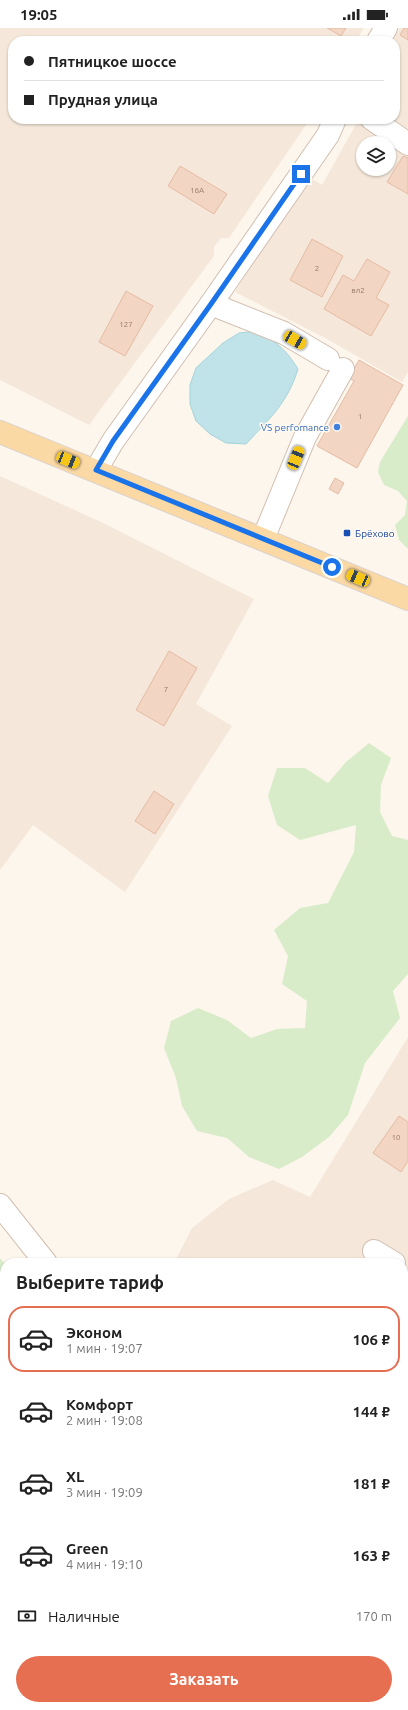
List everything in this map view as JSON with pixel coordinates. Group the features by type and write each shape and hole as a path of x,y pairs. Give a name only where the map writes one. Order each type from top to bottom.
{"main road":[{"path":"0,432 408,599"}],"street":[{"path":"96,470 113,441 211,304 328,134 333,124"},
{"path":"379,124 408,144"},
{"path":"211,304 284,333 336,364 304,437 263,539"},
{"path":"0,1205 42,1258"},
{"path":"374,1251 386,1258"}],"shaded area":[{"path":"0,28 364,28 359,36 8,36 8,124 307,124 229,238 221,238 214,247 214,256 89,425 0,380"},
{"path":"400,28 408,28 408,372 402,382 325,338 235,292 309,177 322,185 356,124 400,124 400,36 394,36"},
{"path":"0,476 101,522 254,599 196,704 232,726 125,892 33,825 0,870"},
{"path":"408,1037 408,1258 177,1258 192,1228 229,1199 273,1180 310,1197"}],"green space":[{"path":"408,416 408,549 399,540 395,525 405,515 407,501 398,491 384,485 378,472 380,462"},
{"path":"369,743 391,758 381,785 380,812 392,836 408,840 408,974 393,991 400,1018 365,1063 348,1115 329,1137 302,1157 279,1169 249,1157 227,1138 197,1131 182,1106 176,1078 164,1048 171,1021 198,1008 227,1020 251,1038 277,1029 305,1028 307,1001 282,984 288,956 274,930 300,908 328,903 354,852 356,825 300,840 277,825 268,796 277,768 305,768 328,783 346,762"}],"water":[{"path":"258,331 281,347 298,369 289,392 277,410 246,444 226,443 210,434 196,421 190,404 190,385 196,368 223,343 239,333"}],"building":[{"path":"327,28 346,28 341,36"},
{"path":"404,28 408,28 408,40 400,35"},
{"path":"403,156 408,158 408,194 387,182 391,176 396,176 396,167"},
{"path":"180,166 227,194 214,214 168,186"},
{"path":"312,239 343,256 322,297 290,280"},
{"path":"367,259 390,272 376,298 389,305 371,336 324,309 343,275 354,281"},
{"path":"126,291 153,306 125,356 99,342"},
{"path":"359,360 403,385 357,468 317,446 354,381 349,378"},
{"path":"335,478 344,483 338,494 329,489"},
{"path":"169,651 197,668 164,726 136,710"},
{"path":"154,791 174,804 155,834 135,821"},
{"path":"399,1116 408,1122 408,1161 401,1172 373,1153"}],"place":[{"name":"VS perfomance","path":"337,427"},
{"name":"Брёхово","path":"347,533"}],"route":[{"path":"301,174 211,304 113,441 96,470 332,567"}]}
